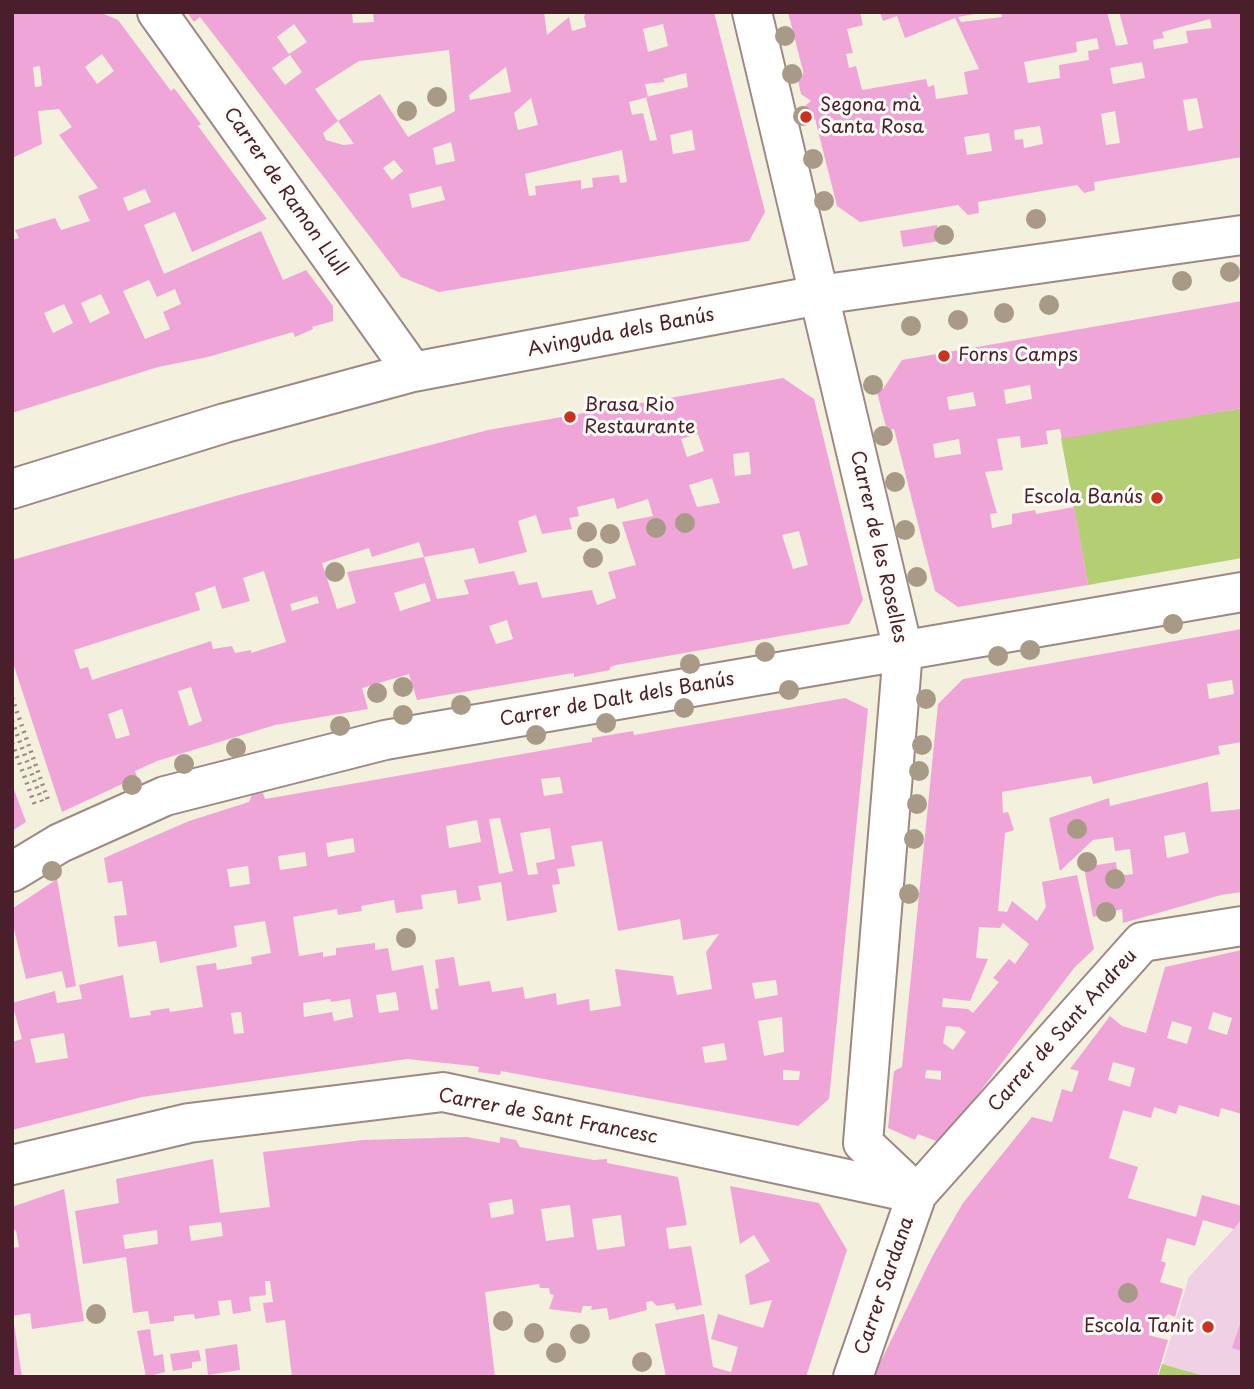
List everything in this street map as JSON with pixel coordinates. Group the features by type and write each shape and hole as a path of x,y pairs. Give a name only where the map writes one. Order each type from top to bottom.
{"street":[{"name":"Carrer de Ramon Llull","path":"157,12 413,372"},
{"name":"Carrer de les Roselles","path":"752,12 903,650 863,1143 917,1195"},
{"name":"Avinguda dels Banús","path":"12,489 225,423 413,372 819,295 1242,234"},
{"name":"Carrer de Dalt dels Banús","path":"12,872 60,843 164,796 385,740 1242,592"},
{"name":"Carrer de Sant Andreu","path":"917,1195 1142,942 1242,926"},
{"name":"Carrer de Sant Francesc","path":"12,1165 189,1123 443,1092 917,1195"},
{"name":"Carrer Sardana","path":"853,1377 917,1195"}],"path":[{"path":"12,698 50,805 37,810 12,743"},
{"path":"12,721 44,808"}],"shaded area":[{"name":"Escola Tanit","path":"1242,1220 1242,1377 1159,1377 1189,1277"}],"green space":[{"path":"1242,408 1242,558 1088,585 1061,438"},
{"path":"1162,1364 1207,1377 1158,1377"}],"building":[{"path":"12,12 99,12 118,20 171,91 174,88 201,124 198,126 267,219 192,252 175,212 144,225 164,274 261,231 283,280 306,270 333,306 333,321 312,327 313,329 295,337 293,332 208,357 158,367 12,413 12,240 19,238 15,230 55,218 61,230 90,221 78,196 98,188 59,135 72,127 59,109 38,111 42,144 12,158","holes":["102,54 114,71 97,84 85,67","40,66 42,86 35,87 33,67","145,189 151,202 128,211 123,198","149,280 157,297 175,289 181,304 163,312 170,329 145,339 123,291","101,294 110,313 90,323 81,303","64,304 73,323 53,333 44,313"]},
{"path":"187,12 352,12 353,23 374,22 373,12 544,12 547,35 569,17 572,31 586,27 584,16 587,12 714,12 765,212 749,241 439,292 401,277 200,17 194,22","holes":["294,24 307,42 289,54 277,37","663,24 668,46 648,52 643,29","449,50 455,111 408,137 380,94 338,121 315,89 359,61","290,55 302,72 285,85 272,68","506,67 511,92 470,100 469,95","686,73 688,87 648,97 645,84 665,82 663,79","646,97 657,140 650,141 643,113 632,115 629,102","531,98 538,125 518,130 514,113","338,121 354,144 343,145 326,140 323,133","692,130 695,150 673,154 670,135","451,142 455,161 436,165 433,148","622,150 627,182 620,183 619,175 592,178 593,187 581,189 581,180 535,186 536,195 529,196 525,174","394,160 403,171 392,180 383,168","441,186 445,200 412,208 409,194"]},
{"path":"788,12 860,12 863,25 847,29 853,53 846,54 849,68 856,66 862,90 926,79 928,87 934,85 936,99 968,94 964,72 979,69 955,18 905,38 897,16 883,21 880,12 984,12 958,17 961,22 1002,17 1001,12 1107,12 1116,46 1128,44 1119,12 1242,12 1242,157 1094,182 1095,190 1084,193 1077,185 978,202 979,213 968,215 958,205 860,222 837,206 815,119 807,120 805,106 811,101 801,94 797,76 803,74","holes":["1210,19 1212,28 1186,31 1188,43 1154,49 1153,40 1164,38 1162,32","1097,38 1099,49 1088,51 1089,60 1059,65 1060,78 1028,83 1024,62 1077,52 1076,42","1142,62 1145,78 1113,84 1110,68","1197,98 1203,128 1188,131 1183,100","1115,111 1120,143 1106,145 1101,114","1040,126 1043,144 1024,148 1023,139 1015,140 1014,130","989,133 992,151 967,155 964,137"]},
{"path":"937,225 940,241 903,247 900,231"},
{"path":"1242,301 1242,408 1062,439 1060,429 1046,431 1048,444 1021,448 1020,436 997,439 1003,470 985,472 997,513 990,514 992,528 1012,524 1012,514 1035,510 1036,514 1074,507 1088,585 958,607 935,591 894,429 887,431 876,388 878,385 883,389 902,360","holes":["1030,385 1032,399 1006,404 1004,390","973,392 976,406 949,410 947,397","959,439 961,454 935,458 933,444"]},
{"path":"783,378 814,399 863,600 849,624 616,665 610,667 610,670 574,677 574,673 417,700 409,674 362,688 368,709 275,725 157,761 135,771 137,777 62,812 12,660 12,560 239,495 488,430","holes":["698,434 704,451 687,457 681,439","749,452 751,474 735,476 733,454","712,478 720,503 697,507 689,485","614,498 617,509 648,499 653,516 622,522 636,565 608,572 616,598 597,605 592,590 542,598 537,582 519,585 514,571 464,580 469,594 437,599 424,557 474,548 479,564 527,552 518,521 536,515 542,534 572,529 569,518 579,516 577,507","799,531 808,565 793,569 782,535","419,542 424,557 347,572 356,603 337,609 322,563 369,548 372,557","264,571 286,642 251,653 251,650 235,653 232,646 213,649 211,641 92,680 88,667 80,669 74,650 200,610 195,593 215,586 222,609 250,601 243,578","425,583 431,601 400,611 394,593","317,596 319,603 292,611 290,604","507,620 513,639 496,644 489,626","191,687 202,721 189,726 178,691","122,709 130,735 116,739 108,714"]},
{"path":"1242,629 1242,742 1218,746 1220,754 1093,784 1091,776 1002,792 1003,813 1008,812 1014,830 1005,833 998,911 1007,912 1012,901 1037,921 1046,907 1042,882 1077,875 1094,949 1074,968 941,1143 918,1134 915,1140 888,1128 894,1071 902,1067 938,704 963,679","holes":["1232,680 1234,694 1209,699 1207,684","1003,923 1029,944 1015,964 1009,959 993,978 999,982 973,1013 968,1009 942,1007 943,998 970,1001 988,959 976,958 979,927 1000,928","946,1026 959,1027 966,1032 953,1050 943,1043","926,1070 941,1071 941,1080 925,1078"]},
{"path":"845,698 868,709 829,1099 798,1126 501,1071 500,1075 478,1072 479,1067 407,1059 142,1097 12,1130 12,1042 22,1039 12,1003 55,991 57,1003 82,999 79,985 123,975 130,1018 151,1015 150,1011 169,1008 170,1012 203,1007 196,966 216,963 217,970 252,964 251,957 271,953 265,921 234,926 237,947 160,963 156,941 118,947 114,916 127,915 122,881 108,883 104,858 189,821 249,802 252,795 263,793 265,799 592,742 592,738 633,731 634,735","holes":["560,777 563,793 544,796 541,779","500,818 513,871 499,874 489,819","477,820 481,842 449,848 446,826","550,828 555,859 536,863 538,874 528,875 520,833","353,838 355,852 328,857 326,843","602,841 618,931 680,919 683,940 719,934 706,952 712,989 677,995 673,976 615,969 621,1006 590,1011 589,999 557,1005 556,993 525,999 523,987 492,992 490,981 459,986 454,957 435,960 439,988 435,989 438,1009 431,1010 423,965 392,971 388,948 375,950 375,943 336,948 336,955 323,957 323,952 299,956 293,917 337,909 338,915 362,911 361,906 394,900 396,913 423,909 421,895 456,890 458,904 481,900 478,886 501,882 507,921 557,912 552,885 560,884 557,869 575,866 571,846","305,852 307,866 280,870 278,856","248,866 250,884 230,887 227,869","776,980 778,995 755,999 752,983","396,992 399,1010 379,1013 376,995","350,999 353,1017 334,1021 332,1012 304,1017 303,1003","241,1012 244,1033 234,1034 231,1013","782,1017 784,1052 764,1056 758,1021","64,1033 68,1058 36,1063 30,1039","724,1043 727,1060 705,1063 702,1047","783,1070 800,1071 799,1080 783,1080"]},
{"path":"1208,782 1211,812 1242,809 1242,892 1221,895 1123,923 1122,909 1093,917 1084,867 1116,862 1118,876 1133,874 1130,849 1115,851 1113,837 1093,840 1060,871 1049,818 1109,798 1110,806","holes":["1185,832 1189,853 1167,858 1164,836"]},
{"path":"12,784 26,822 12,831"},
{"path":"57,879 76,986 66,988 62,971 26,979 12,921 12,909"},
{"path":"1242,950 1242,1114 1221,1108 1219,1117 1179,1105 1176,1114 1154,1107 1151,1118 1123,1110 1109,1158 1138,1167 1128,1198 1196,1217 1202,1195 1242,1206 1242,1219 1234,1229 1203,1220 1195,1246 1167,1238 1161,1261 1166,1263 1160,1282 1183,1289 1175,1317 1168,1314 1148,1335 1168,1340 1157,1377 873,1377 933,1255 963,1203 1032,1117 1052,1122 1062,1089 1072,1092 1079,1071 1070,1069 1110,1016 1122,1026 1146,1033 1165,967","holes":["1213,1012 1232,1018 1227,1035 1208,1029","1172,1021 1192,1027 1187,1044 1167,1038","1113,1062 1135,1068 1130,1087 1108,1080"]},
{"path":"467,1137 500,1143 500,1137 516,1140 520,1147 594,1160 607,1159 607,1163 678,1177 687,1225 666,1228 669,1249 691,1246 702,1305 676,1310 674,1303 657,1306 652,1301 646,1302 647,1310 609,1320 607,1308 591,1310 592,1306 583,1306 581,1313 549,1309 554,1295 550,1294 549,1288 540,1288 539,1284 485,1292 495,1377 292,1377 285,1320 266,1323 263,1303 273,1302 270,1281 265,1281 266,1295 249,1297 251,1311 233,1314 231,1300 218,1301 220,1315 195,1319 194,1314 174,1316 174,1321 150,1324 148,1311 133,1313 126,1257 83,1264 75,1211 119,1203 116,1179 213,1159 220,1213 270,1207 263,1152 363,1140","holes":["512,1199 514,1214 491,1218 489,1203","570,1205 574,1237 546,1241 541,1209","621,1215 625,1246 597,1250 592,1219","221,1222 223,1236 191,1241 189,1226","157,1230 158,1244 125,1249 123,1235"]},
{"path":"730,1186 819,1203 847,1250 806,1377 666,1377 655,1324 704,1314 713,1367 731,1372 738,1347 711,1339 718,1314 763,1328 772,1300 750,1305 745,1275 770,1261 754,1235 740,1244"},
{"path":"64,1189 84,1321 32,1329 30,1313 12,1316 12,1248 19,1247 16,1230 12,1231 12,1207"},
{"path":"1242,1318 1242,1351 1232,1348"},
{"path":"14,1324 22,1377 12,1377"},
{"path":"150,1329 154,1356 163,1354 165,1372 146,1377 137,1331"},
{"path":"237,1344 240,1370 208,1375 205,1349"},
{"path":"199,1350 201,1361 192,1362 192,1368 173,1371 170,1354"}],"place":[{"name":"Segona mà Santa Rosa","path":"806,117"},
{"name":"Forns Camps","path":"944,356"},
{"name":"Brasa Rio Restaurante","path":"570,417"},
{"name":"Escola Banús","path":"1157,498"},
{"name":"Escola Tanit","path":"1208,1327"}]}
